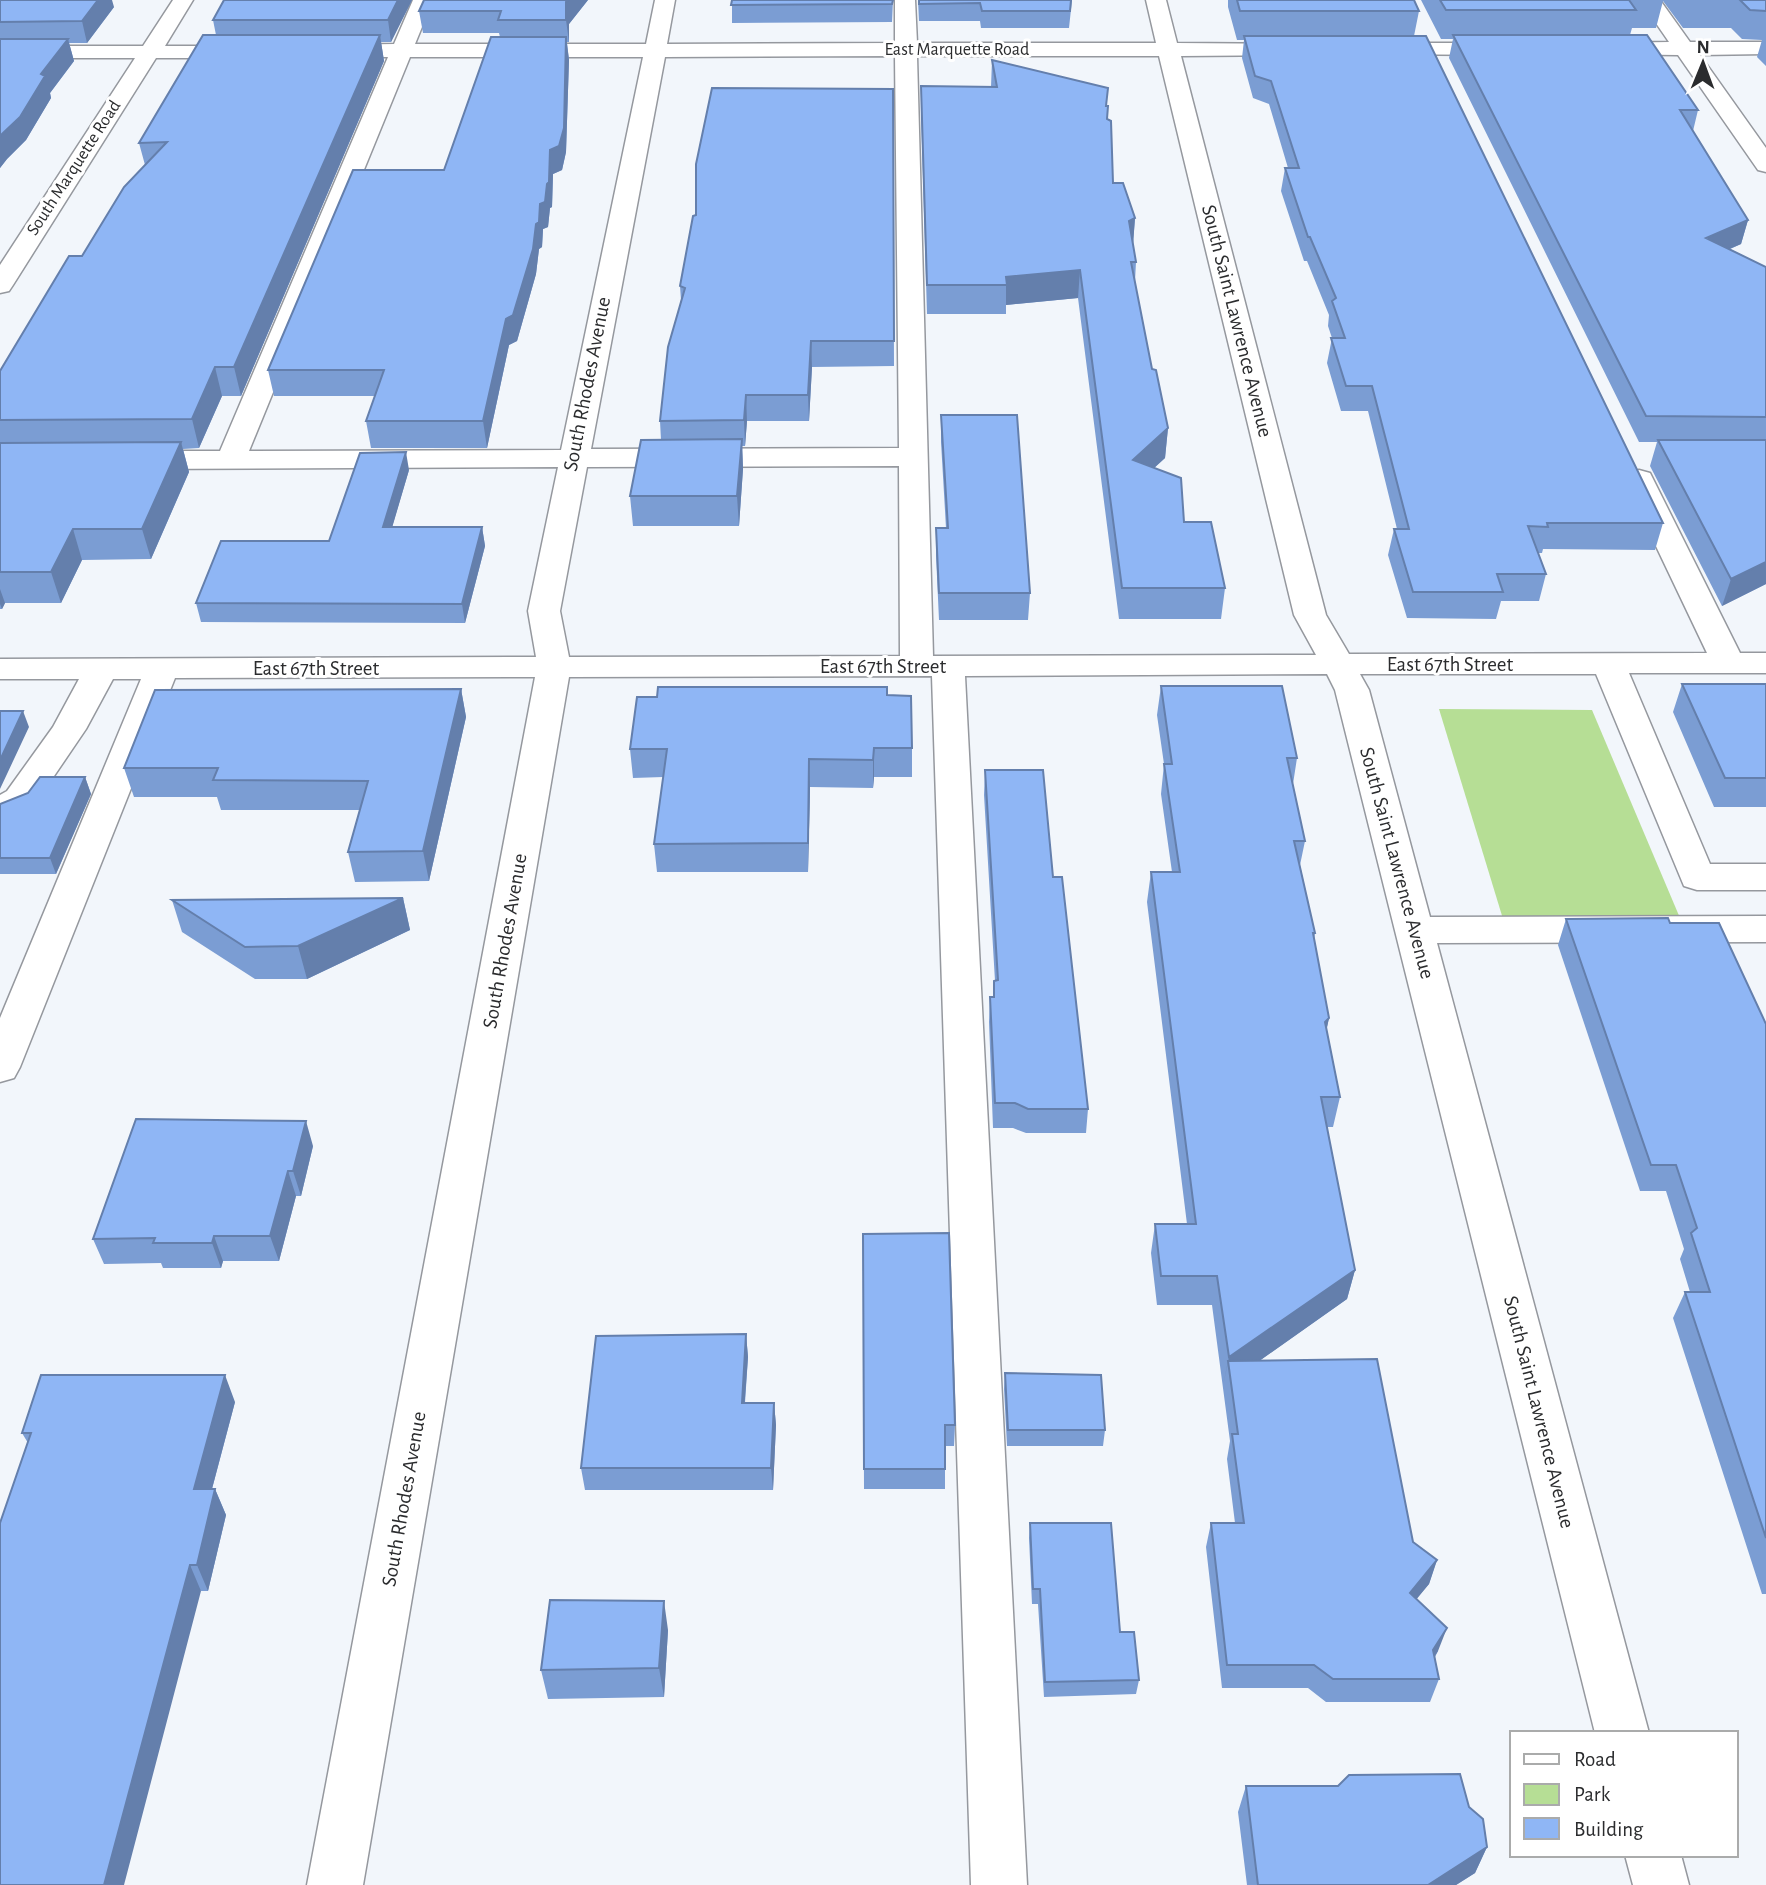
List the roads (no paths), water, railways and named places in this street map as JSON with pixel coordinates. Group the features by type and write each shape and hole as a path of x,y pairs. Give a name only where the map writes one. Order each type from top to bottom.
{"street":[{"name":"South Marquette Road","path":"0,285 183,0"},
{"path":"231,460 423,0"},
{"name":"South Rhodes Avenue","path":"335,1885 554,667 544,611 665,0"},
{"path":"905,0 913,457 932,666 999,1885"},
{"name":"South Saint Lawrence Avenue","path":"1156,0 1310,615 1352,690 1621,1731"},
{"path":"1650,0 1766,165"},
{"path":"1418,21 1446,80"},
{"path":"1589,49 1766,48"},
{"name":"East Marquette Road","path":"305,51 1322,49"},
{"path":"1363,49 1523,49"},
{"path":"0,52 263,52"},
{"path":"1655,454 1627,454 1728,663"},
{"path":"109,461 913,457"},
{"path":"1608,663 1697,877 1766,877"},
{"name":"East 67th Street","path":"0,669 1766,663"},
{"path":"0,1068 162,668"},
{"path":"0,810 20,799 69,729 101,669"},
{"path":"1414,930 1766,929"},
{"path":"1654,1857 1661,1885"}]}
